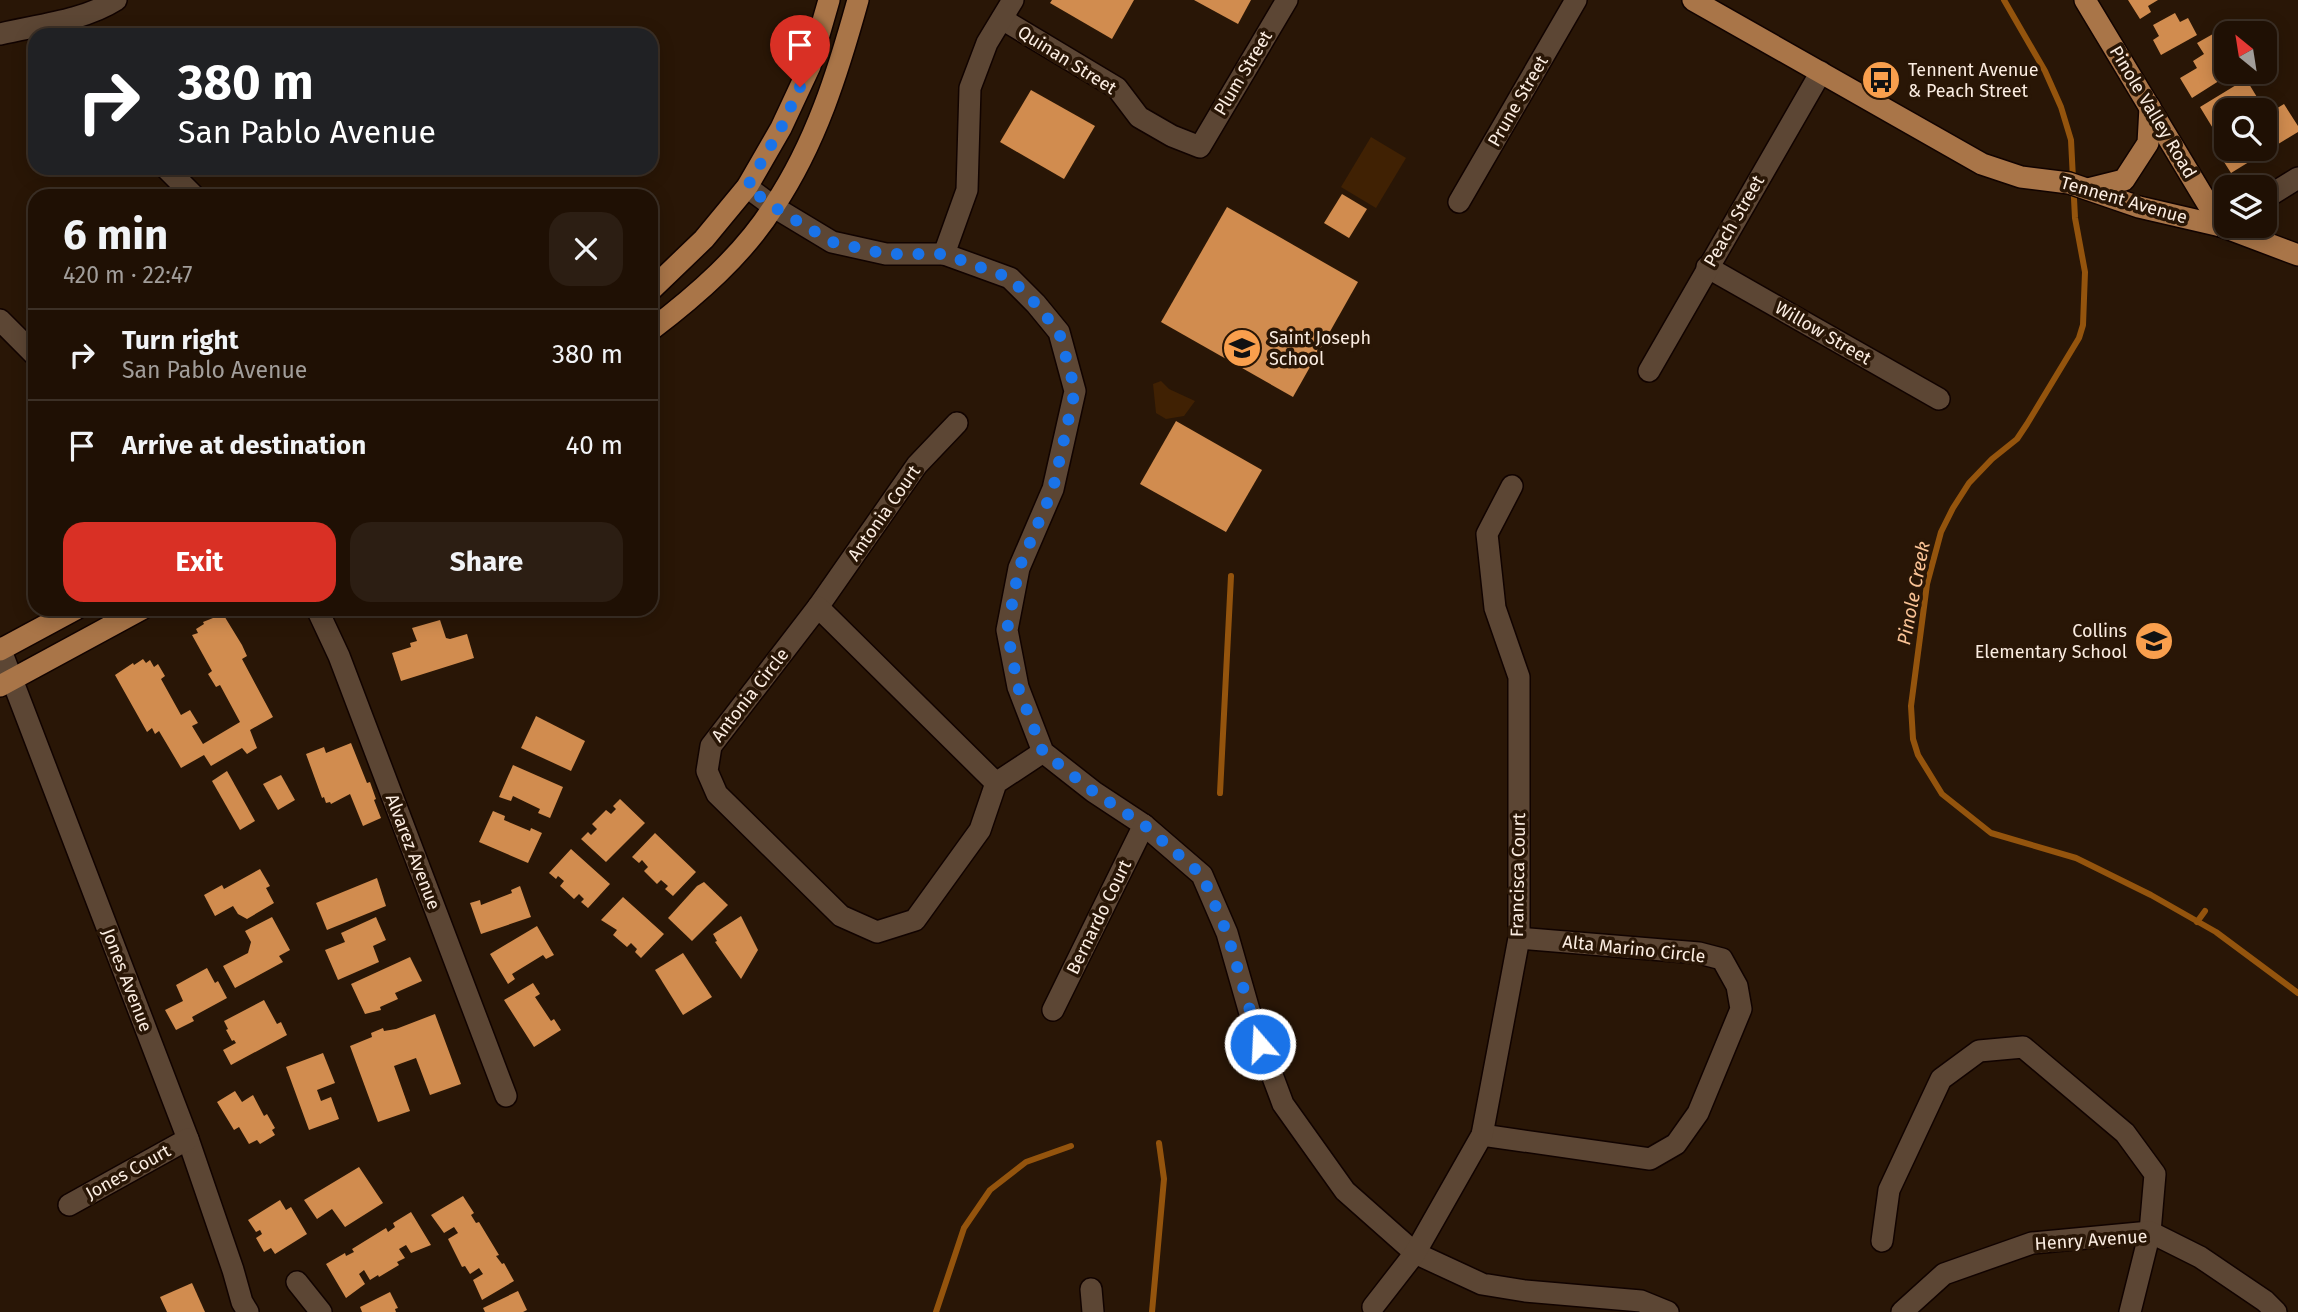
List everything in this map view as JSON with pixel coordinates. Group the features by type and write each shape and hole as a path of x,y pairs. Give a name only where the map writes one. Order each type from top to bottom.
{"main road":[{"path":"658,283 704,239 747,187 781,128 810,66 830,0"},
{"path":"658,324 728,264 774,207 809,144 837,75 858,0"},
{"name":"Tennent Avenue","path":"1693,0 1982,164 2021,177 2050,179 2088,189 2138,207 2214,223"},
{"name":"Pinole Valley Road","path":"2085,0 2214,210"},
{"path":"2088,189 2124,180 2148,143 2150,107"},
{"path":"2254,238 2298,256"},
{"path":"0,649 63,616"},
{"path":"6,683 129,616"}],"street":[{"path":"66,27 116,0"},
{"path":"944,254 967,190 970,88 987,43 1013,0"},
{"name":"Plum Street","path":"1199,147 1287,0"},
{"name":"Prune Street","path":"1459,202 1576,0"},
{"name":"Quinan Street","path":"1002,19 1117,88 1139,117 1172,136 1199,147"},
{"path":"0,34 28,31"},
{"name":"Peach Street","path":"1649,371 1821,72"},
{"path":"173,175 187,189"},
{"path":"2277,191 2298,178"},
{"path":"747,187 774,207 832,242 886,254 944,254 1010,278 1059,332 1075,390 1053,489 1019,568 1007,630 1018,687 1043,752 1094,792 1144,825 1202,875 1227,933 1253,1024 1283,1104 1345,1191 1415,1253 1482,1284 1525,1291 1642,1301 1668,1312"},
{"name":"Willow Street","path":"1707,267 1939,399"},
{"path":"0,320 28,348"},
{"name":"Antonia Court","path":"818,607 917,465 957,424"},
{"name":"Francisca Court","path":"1373,1307 1415,1253 1482,1135 1519,938 1519,677 1495,608 1487,534 1513,486"},
{"path":"818,607 996,783 1043,752"},
{"name":"Antonia Circle","path":"818,607 710,746 707,771 717,794 841,916 877,932 915,920 980,830 996,783"},
{"name":"Alvarez Avenue","path":"320,616 339,656 506,1096"},
{"name":"Jones Avenue","path":"0,649 6,683 188,1139 242,1302 248,1312"},
{"name":"Bernardo Court","path":"1053,1010 1144,825"},
{"name":"Alta Marino Circle","path":"1482,1135 1650,1159 1676,1144 1698,1113 1741,1009 1737,986 1722,959 1699,953 1519,938"},
{"path":"1882,1241 1889,1190 1941,1079 1979,1051 2023,1047 2125,1133 2155,1174 2150,1233 2130,1312"},
{"name":"Jones Court","path":"69,1205 188,1139"},
{"name":"Henry Avenue","path":"1902,1312 1944,1274 2032,1243 2150,1233 2200,1257 2265,1301 2276,1312"},
{"path":"296,1282 321,1312"},
{"path":"1091,1289 1093,1312"}],"shaded area":[{"path":"1371,137 1406,158 1376,208 1341,187"},
{"path":"1161,381 1169,389 1195,401 1184,416 1166,419 1156,413 1153,384"}],"building":[{"path":"1052,0 1134,0 1112,39 1050,3"},
{"path":"1194,0 1251,0 1238,24"},
{"path":"2128,0 2158,0 2148,6 2151,12 2140,19"},
{"path":"2175,13 2180,22 2188,18 2197,35 2161,55 2153,40 2159,36 2153,25"},
{"path":"2214,33 2214,84 2192,98 2180,78 2197,68 2193,61 2204,54 2197,43"},
{"path":"2238,84 2249,84 2258,98 2215,98"},
{"path":"1031,90 1095,126 1064,179 1000,142"},
{"path":"2214,98 2214,130 2200,107"},
{"path":"2284,104 2298,126 2298,132 2277,145 2277,108"},
{"path":"2223,161 2251,161 2231,173"},
{"path":"1342,194 1367,209 1349,238 1324,223"},
{"path":"1227,207 1358,282 1293,397 1161,322"},
{"path":"1176,421 1262,470 1226,532 1140,484"},
{"path":"224,616 242,645 247,656 242,659 273,717 250,730 257,748 247,754 242,748 211,766 204,755 181,768 159,731 155,734 152,728 147,732 115,675 143,659 146,663 150,660 154,667 158,664 165,676 161,679 181,715 190,710 198,723 192,726 203,744 240,722 220,685 216,687 208,674 212,671 192,635 198,633 196,629 204,624 203,622"},
{"path":"440,620 446,638 467,634 474,658 401,681 392,653 411,647 410,643 417,641 412,628"},
{"path":"536,716 585,741 571,771 521,748"},
{"path":"351,743 367,783 370,782 381,818 363,826 350,794 331,804 322,798 306,754 324,747 326,753"},
{"path":"513,765 563,787 550,818 538,813 540,809 513,796 511,801 499,797"},
{"path":"227,771 255,821 240,830 212,781"},
{"path":"281,775 295,800 278,810 263,784"},
{"path":"620,799 645,823 606,862 581,839 588,832 591,835 597,829 592,824 606,810 611,814 616,809 613,806"},
{"path":"493,811 505,816 504,820 542,833 528,863 479,842"},
{"path":"655,833 696,872 673,896 665,889 668,886 661,880 657,884 644,871 648,867 642,860 639,863 632,857"},
{"path":"571,849 610,884 588,908 581,902 584,899 579,894 574,899 560,886 564,881 549,873"},
{"path":"260,869 270,886 266,888 274,903 247,919 238,914 233,906 215,916 204,895 222,885 224,889"},
{"path":"377,878 386,906 327,930 316,903"},
{"path":"704,882 728,905 692,941 668,918 697,886"},
{"path":"520,886 531,917 481,934 470,903 480,900 481,905 512,893 511,890"},
{"path":"623,897 664,934 641,958 631,943 627,947 613,935 617,930 601,920"},
{"path":"741,916 758,950 741,979 715,942 717,941 713,934"},
{"path":"272,917 290,950 279,956 283,962 235,988 223,966 248,953 251,942 245,931"},
{"path":"376,917 386,940 373,946 379,962 338,980 325,950 345,942 341,933"},
{"path":"537,926 554,955 546,959 543,955 512,974 515,979 508,984 490,954"},
{"path":"683,953 712,997 683,1015 655,970"},
{"path":"410,957 422,981 395,993 398,999 380,1007 381,1010 365,1014 351,984"},
{"path":"207,968 227,998 192,1017 194,1021 176,1030 165,1010 183,1001 176,985"},
{"path":"533,983 540,994 535,997 551,1021 554,1019 561,1030 534,1047 504,1000"},
{"path":"264,1000 277,1024 281,1022 287,1035 231,1065 223,1050 236,1043 226,1030 228,1029 224,1021"},
{"path":"435,1014 461,1084 430,1095 416,1058 394,1066 410,1111 378,1122 350,1046 372,1037 371,1033 383,1028 384,1031 396,1029"},
{"path":"323,1053 335,1083 317,1090 321,1101 331,1097 339,1119 309,1130 286,1067"},
{"path":"235,1091 242,1102 253,1095 264,1116 267,1114 275,1128 272,1130 275,1135 260,1144 257,1140 249,1144 239,1127 234,1130 217,1102"},
{"path":"359,1167 383,1203 345,1227 332,1209 317,1219 304,1200"},
{"path":"463,1196 474,1213 471,1215 476,1223 479,1222 499,1255 496,1256 504,1263 514,1281 482,1300 473,1280 483,1274 479,1268 470,1274 465,1266 462,1267 448,1239 458,1233 454,1227 444,1233 431,1215"},
{"path":"280,1200 286,1210 291,1207 307,1234 275,1254 271,1248 264,1252 256,1238 262,1234 260,1230 256,1232 248,1220"},
{"path":"411,1212 431,1245 411,1253 406,1245 399,1249 405,1258 397,1262 399,1265 379,1277 378,1275 370,1280 364,1270 359,1274 365,1284 346,1298 326,1264 345,1253 346,1256 354,1252 352,1249 386,1228 388,1232 395,1227 393,1223"},
{"path":"192,1283 205,1312 167,1312 160,1297"},
{"path":"518,1291 527,1310 485,1312 483,1308"},
{"path":"390,1292 398,1308 395,1309 396,1312 362,1312 360,1307"}],"waterway":[{"name":"Pinole Creek","path":"2004,0 2045,71 2061,107 2071,140 2075,218 2085,272 2083,325 2079,338 2017,439 1992,459 1969,483 1941,532 1927,584 1911,706 1913,739 1918,755 1942,794 1991,833 2076,858 2151,895 2216,932 2298,993"},
{"path":"1220,793 1231,576"},
{"path":"2197,922 2205,911"},
{"path":"1152,1312 1164,1179 1159,1143"},
{"path":"936,1312 964,1228 990,1190 1026,1162 1071,1146"}],"place":[{"name":"Tennent Avenue & Peach Street","path":"1881,80"},
{"name":"Saint Joseph School","path":"1242,348"},
{"name":"Collins Elementary School","path":"2154,641"}],"route":[{"path":"800,87 781,128 747,187 774,207 832,242 886,254 944,254 1010,278 1059,332 1075,390 1053,489 1019,568 1007,630 1018,687 1043,752 1094,792 1144,825 1202,875 1227,933 1260,1044"}]}
